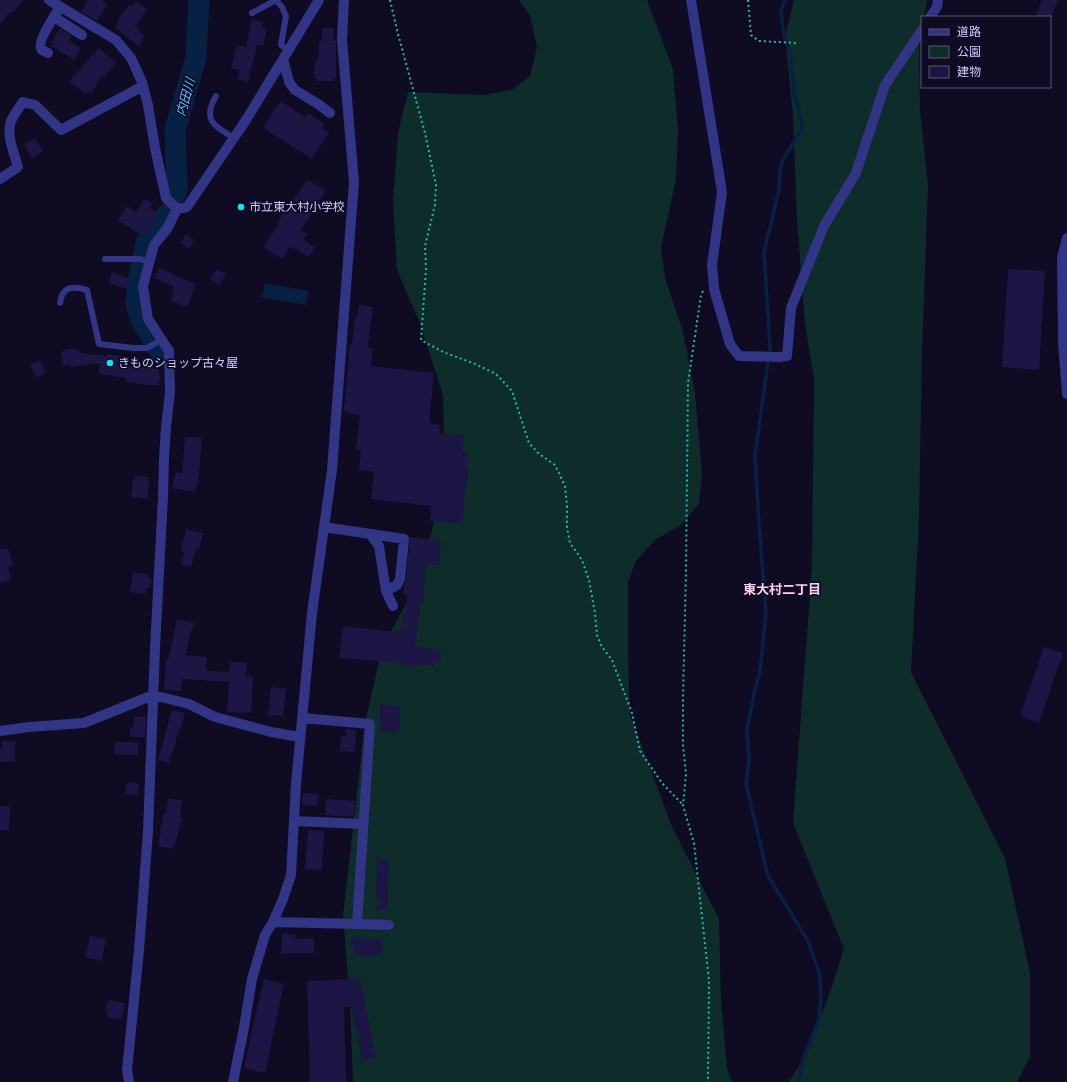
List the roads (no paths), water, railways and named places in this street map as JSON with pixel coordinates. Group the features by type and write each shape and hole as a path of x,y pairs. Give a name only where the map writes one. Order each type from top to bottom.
{"street":[{"path":"49,0 116,40 130,58 143,86 148,105 155,148 166,198 177,210"},
{"path":"129,1082 127,1070 139,950 148,832 164,451 170,392 169,351 148,319 144,286 145,260 168,227 177,210 188,207 234,138 319,0"},
{"path":"233,1082 252,979 265,935 284,899 291,875 296,784 312,613 332,470 354,182 342,39 344,0"},
{"path":"691,0 722,192 712,265 714,289 730,344 740,356 787,356 791,308 824,226 856,173 885,85 921,31"},
{"path":"931,16 937,7 938,0"},
{"path":"48,53 40,47 41,42 60,7"},
{"path":"54,17 82,35"},
{"path":"283,59 289,82 294,90 330,112"},
{"path":"0,179 18,167 10,142 10,131 11,121 23,102 36,105 61,130 143,86"},
{"path":"1067,238 1062,258 1063,342 1067,394"},
{"path":"324,527 404,539 400,580 397,585 386,591"},
{"path":"370,534 379,546 386,591 393,606"},
{"path":"0,732 29,727 84,723 153,695 189,704 215,717 271,732 300,737"},
{"path":"302,718 370,724 357,924"},
{"path":"294,821 363,824"},
{"path":"273,922 389,925"}],"lane":[{"path":"252,13 276,0 282,7 286,16 281,45 288,50"},
{"path":"216,96 211,106 209,115 219,129 234,138"},
{"path":"105,259 145,260"},
{"path":"60,303 61,296 70,288 78,287 87,290 98,344 147,348 161,340"}],"water":[{"path":"265,283 309,291 306,305 262,297"}],"waterway":[{"name":"内田川","path":"176,193 175,130 196,57 199,0"},
{"path":"785,0 781,10 783,31 791,59 794,91 803,127 783,160 780,169 779,190 764,252 770,348 755,455 766,613 760,671 747,730 749,760 746,784 768,876 808,941 820,975 821,999 819,1019 804,1057 798,1082"},
{"name":"内田川","path":"161,353 141,320 136,304 138,281 146,243 162,228 167,214"}],"place":[{"name":"市立東大村小学校","path":"241,207"},
{"name":"きものショップ古々屋","path":"110,363"}],"district":[{"name":"東大村二丁目","path":"782,589"}]}
